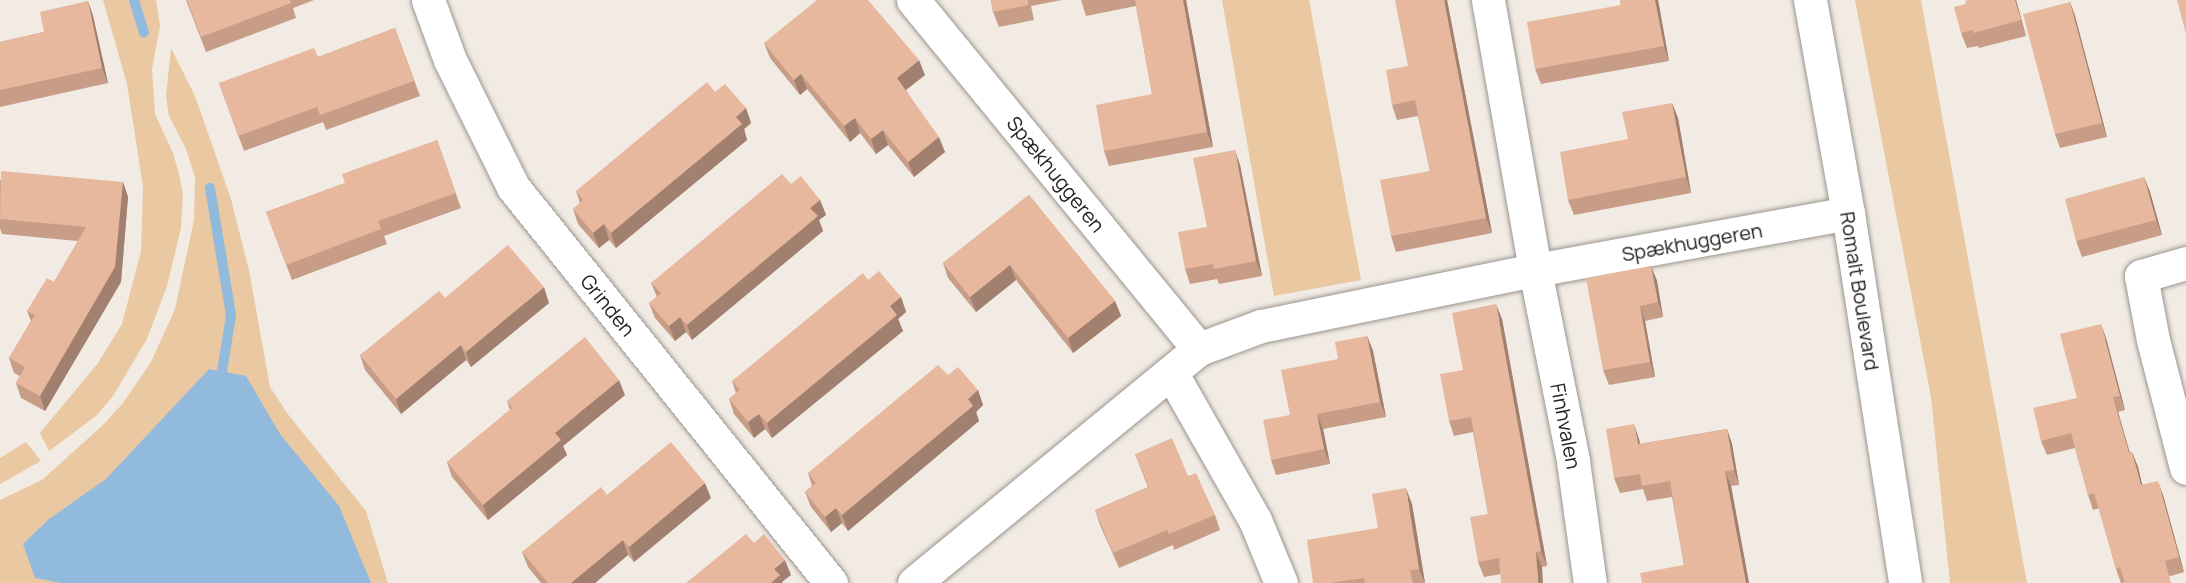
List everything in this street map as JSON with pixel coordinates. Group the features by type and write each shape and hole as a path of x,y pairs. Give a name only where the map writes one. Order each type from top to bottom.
{"street":[{"name":"Grinden","path":"428,0 450,60 513,187 831,583"},
{"name":"Spækhuggeren","path":"914,0 1199,349"},
{"path":"1488,0 1535,270"},
{"name":"Romalt Boulevard","path":"1810,0 1848,213 1905,583"},
{"name":"Spækhuggeren","path":"915,583 1172,374 1199,349 1261,326 1535,270 1848,213"},
{"path":"2186,263 2140,276 2153,340 2186,468"},
{"name":"Finhvalen","path":"1535,270 1573,461 1590,583"},
{"path":"1172,374 1255,520 1281,583"}],"shaded area":[{"path":"103,0 156,0 160,26 152,69 155,114 173,153 179,174 183,195 181,228 167,286 147,339 113,396 96,416 49,451 40,433 98,363 122,324 141,251 143,186 127,84"},
{"path":"1222,0 1309,0 1361,280 1274,296"},
{"path":"1855,0 1921,0 2027,583 1950,583 1931,397"},
{"path":"171,48 195,96 231,199 249,270 270,387 287,413 366,511 388,583 0,583 0,500 42,480 104,424 123,403 151,362 175,309 194,220 195,177 186,149 169,116 166,96"},
{"path":"26,442 41,461 0,484 0,458"}],"water":[{"path":"209,369 246,376 280,434 339,506 371,583 61,583 35,578 23,544 49,519 106,479"}],"building":[{"path":"187,0 290,0 291,3 201,37"},
{"path":"817,0 868,0 919,60 897,78 939,137 908,162 883,130 871,139 855,118 844,126 801,74 794,80 764,43"},
{"path":"991,0 1028,0 1028,5 993,12"},
{"path":"1135,0 1183,0 1207,132 1104,151 1096,105 1152,94"},
{"path":"1395,0 1444,0 1486,218 1391,236 1380,180 1430,171 1415,100 1392,105 1386,70 1408,66"},
{"path":"1620,0 1655,0 1664,46 1535,69 1527,22 1621,5"},
{"path":"2015,0 2021,20 1973,33 1973,30 1961,33 1954,7 1966,4 1965,1"},
{"path":"2177,0 2186,0 2186,34"},
{"path":"88,1 102,68 0,90 0,42 44,32 40,12"},
{"path":"2070,2 2102,123 2055,134 2023,14"},
{"path":"395,28 414,81 320,115 317,107 238,136 219,83 314,48 318,57"},
{"path":"707,82 715,92 725,84 746,108 736,117 742,124 611,233 604,224 593,233 573,209 583,200 576,191"},
{"path":"1672,103 1686,177 1568,200 1560,152 1628,139 1622,112"},
{"path":"437,140 456,193 378,221 381,229 286,265 266,212 345,183 342,174"},
{"path":"1235,150 1256,261 1214,269 1213,264 1185,269 1178,232 1207,227 1193,158"},
{"path":"1,171 123,182 115,267 40,396 16,383 25,367 9,358 35,315 27,311 47,278 54,282 86,227 0,219"},
{"path":"782,174 791,184 801,176 820,200 810,208 818,216 687,325 680,317 669,326 649,303 661,293 651,283"},
{"path":"2144,177 2156,220 2076,241 2065,199"},
{"path":"1029,195 1115,301 1068,338 1010,265 970,297 943,263"},
{"path":"508,245 544,287 466,352 461,345 396,399 360,355 439,291 445,298"},
{"path":"1651,266 1658,302 1640,306 1650,362 1603,370 1586,278"},
{"path":"879,271 901,297 890,306 897,315 767,423 759,414 748,422 729,399 740,390 732,381 863,273 868,280"},
{"path":"1496,304 1541,551 1536,552 1538,583 1501,583 1499,558 1478,562 1470,517 1488,514 1471,417 1449,421 1440,374 1463,370 1452,313"},
{"path":"2101,324 2120,396 2113,397 2129,453 2132,452 2141,485 2158,481 2179,557 2165,561 2171,583 2125,583 2120,567 2116,569 2094,493 2088,495 2071,433 2041,441 2033,408 2077,398 2060,334"},
{"path":"1367,336 1380,402 1317,414 1324,449 1271,460 1263,420 1290,415 1281,370 1338,359 1335,342"},
{"path":"585,337 619,380 555,433 561,440 483,505 447,462 512,408 507,401"},
{"path":"938,365 948,375 958,367 978,390 968,399 973,406 842,515 836,508 825,517 805,492 816,483 808,473"},
{"path":"1634,424 1638,444 1727,429 1734,470 1725,471 1746,583 1642,583 1640,573 1684,565 1670,481 1642,486 1640,474 1614,478 1606,429"},
{"path":"1172,438 1188,476 1196,473 1215,515 1169,534 1167,530 1113,553 1095,510 1149,487 1135,454"},
{"path":"671,442 705,483 629,547 623,540 571,583 548,583 522,552 601,487 607,495"},
{"path":"1406,488 1419,569 1410,570 1413,583 1365,583 1364,578 1313,583 1307,540 1378,528 1372,494"},
{"path":"746,534 754,543 764,534 785,560 774,569 780,575 771,583 686,583"}],"waterway":[{"path":"134,0 144,33"},
{"path":"210,188 231,315 222,372"}]}
